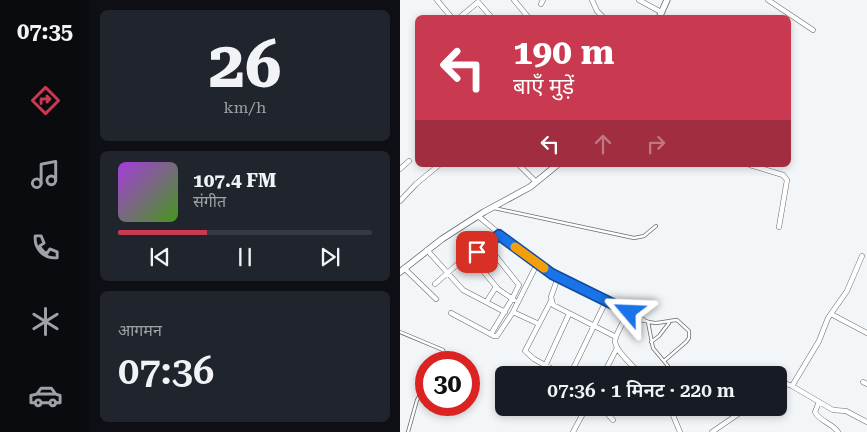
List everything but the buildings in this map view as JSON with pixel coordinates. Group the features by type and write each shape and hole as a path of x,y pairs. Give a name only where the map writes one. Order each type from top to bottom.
{"street":[{"path":"437,0 450,15"},
{"path":"514,0 526,15"},
{"path":"592,0 601,15"},
{"path":"639,0 660,15 667,0"},
{"path":"768,0 790,15"},
{"path":"462,15 477,1 489,15"},
{"path":"791,15 813,30"},
{"path":"400,169 409,161"},
{"path":"400,201 416,184 437,167"},
{"path":"520,167 533,185"},
{"path":"436,299 402,270 478,216 533,185 555,167"},
{"path":"756,167 783,176 787,180 779,227"},
{"path":"478,216 537,264 558,277 643,320"},
{"path":"435,284 499,235"},
{"path":"486,244 519,284 518,289 491,334"},
{"path":"428,250 463,290 505,312"},
{"path":"470,256 496,287 518,302"},
{"path":"792,386 819,340 824,325 847,291 862,256"},
{"path":"451,313 496,336 513,312 537,264"},
{"path":"558,277 551,301 525,351 529,356 546,366 569,314"},
{"path":"487,302 496,287"},
{"path":"551,301 553,305 569,314 616,337"},
{"path":"574,366 606,301"},
{"path":"513,312 539,324"},
{"path":"629,312 615,341 617,348 634,366"},
{"path":"831,314 867,333"},
{"path":"608,366 617,348"},
{"path":"787,384 837,411 846,411 867,422"},
{"path":"819,402 816,408 816,415 832,424 838,432"},
{"path":"573,432 582,416"},
{"path":"609,416 613,420"},
{"path":"674,416 680,432"},
{"path":"712,432 735,416"}],"lane":[{"path":"493,208 634,238 644,236 656,226"},
{"path":"643,320 663,324 677,320 689,331 690,334 686,342 664,362"},
{"path":"648,322 653,348 666,366"},
{"path":"651,342 660,336 670,322"},
{"path":"400,332 443,351"},
{"path":"408,432 415,410"}],"slow traffic":[{"path":"515,247 544,268"}],"route":[{"path":"477,252 499,235 552,274 629,312"}]}
